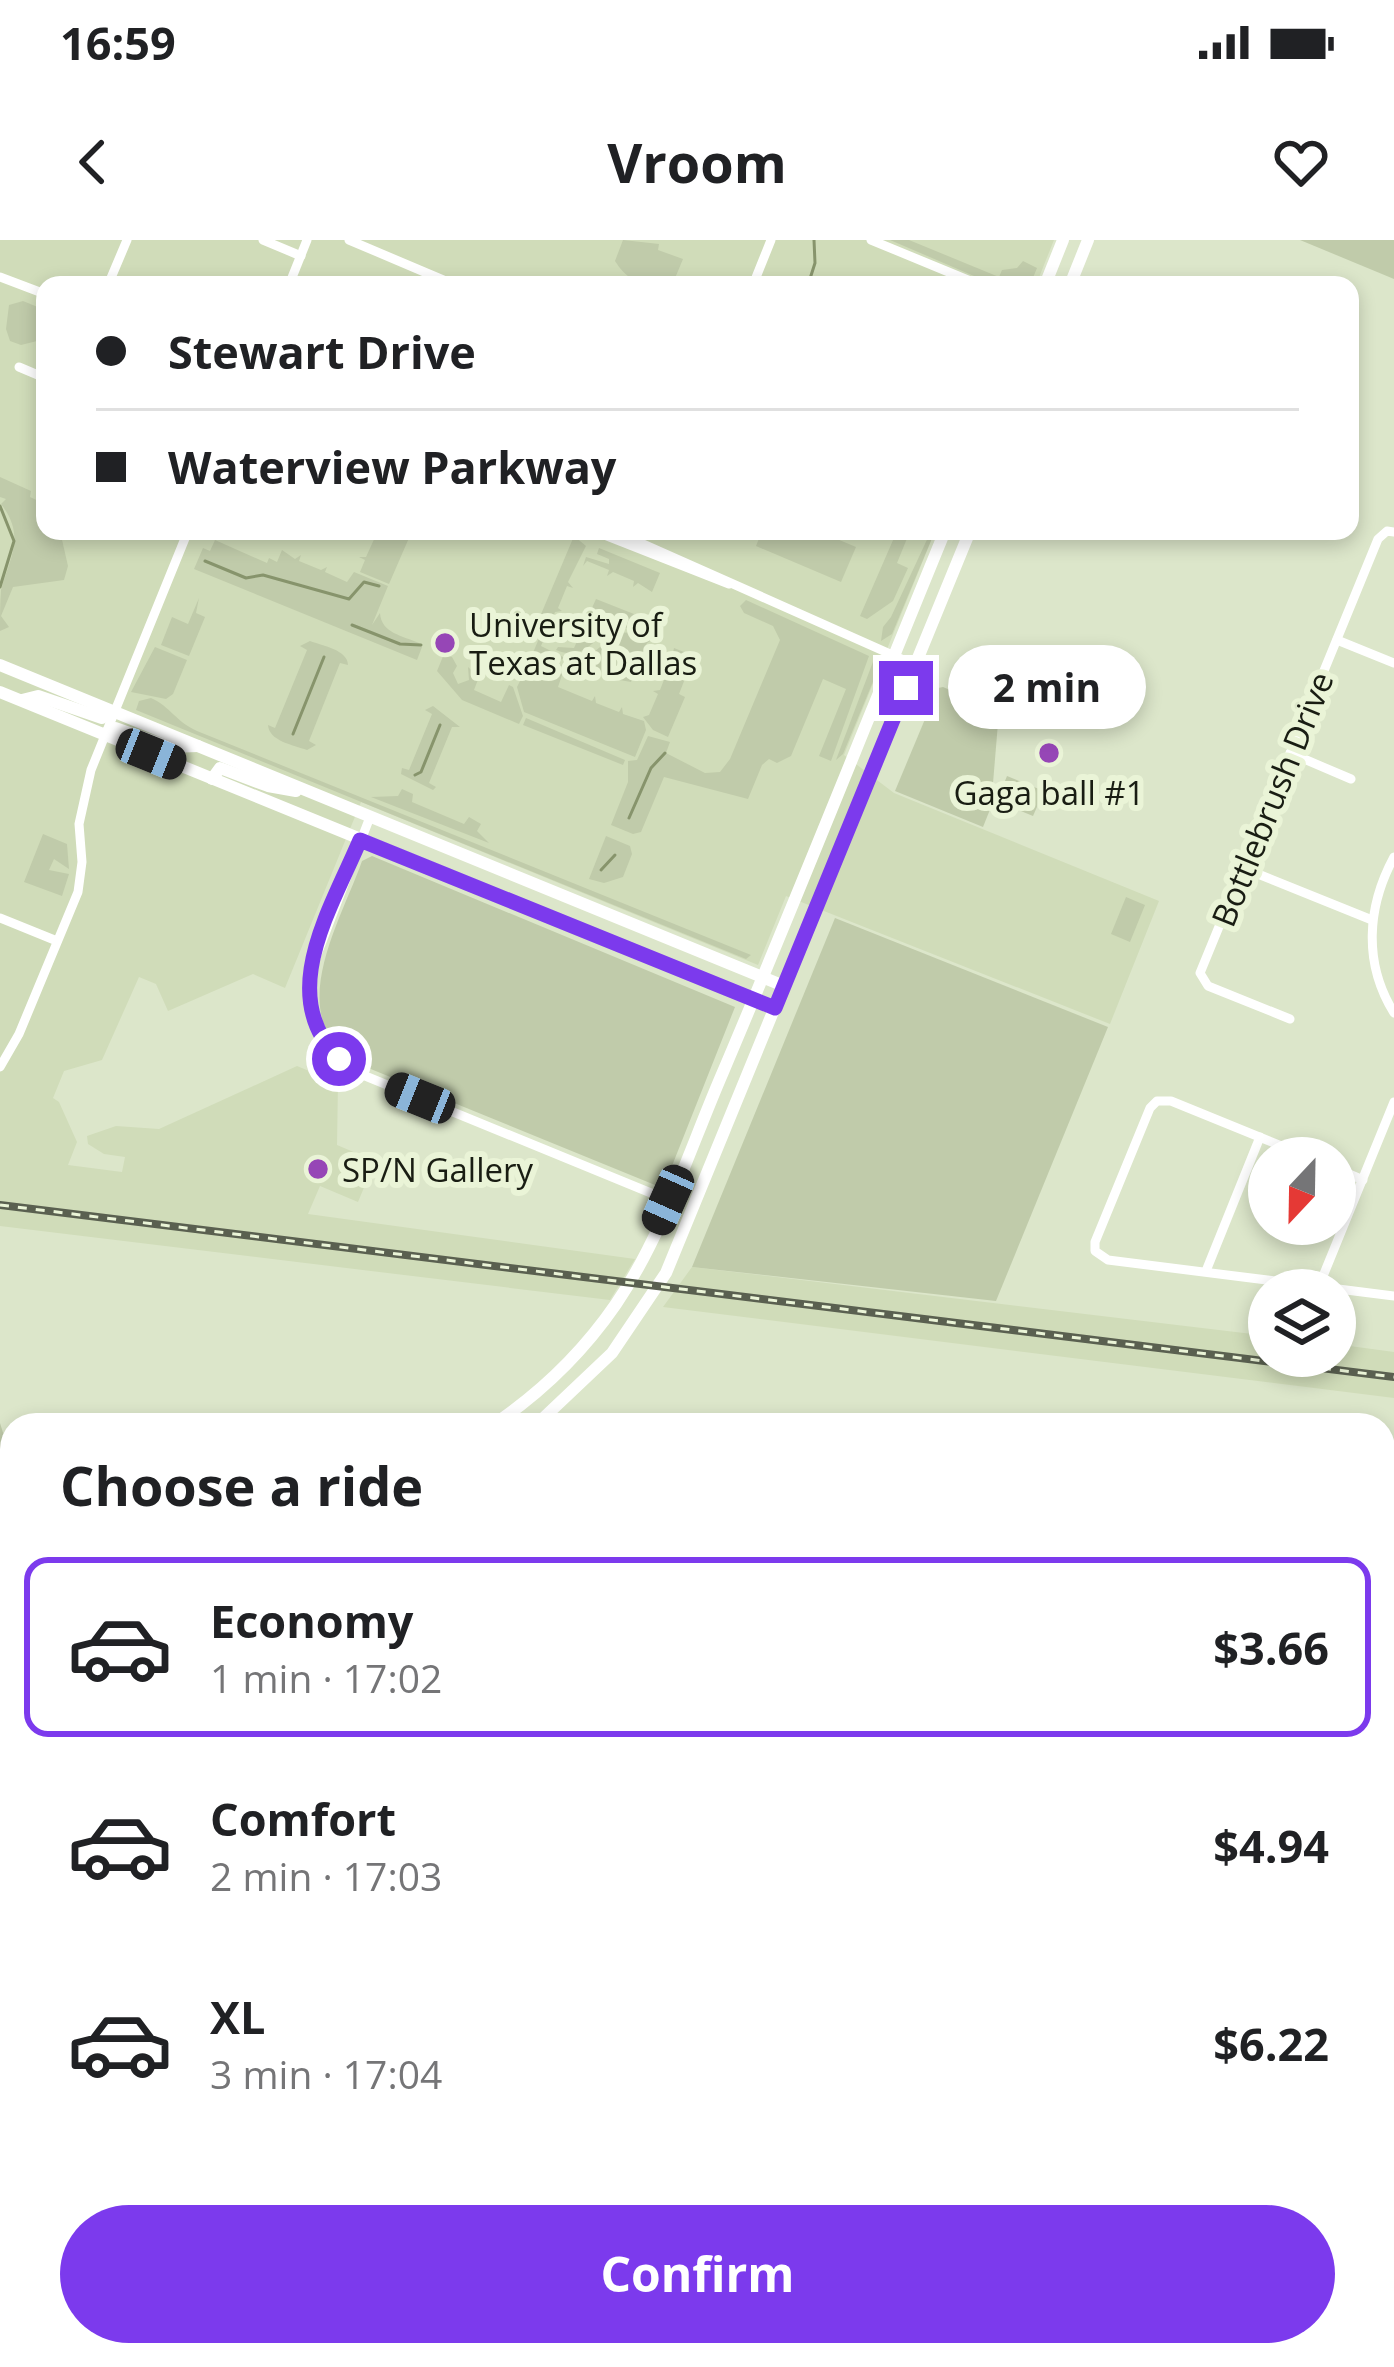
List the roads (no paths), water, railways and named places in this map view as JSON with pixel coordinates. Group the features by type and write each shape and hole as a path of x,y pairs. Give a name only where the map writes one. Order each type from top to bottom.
{"main road":[{"path":"1049,276 1064,240"},
{"path":"1074,276 1088,240"},
{"path":"510,1413 586,1344 618,1301 668,1200 941,540"},
{"path":"535,1395 551,1412 612,1353 664,1278 966,540"},
{"path":"0,670 17,672 784,986"},
{"path":"0,692 775,1008"},
{"path":"21,700 38,696 102,718 113,711"},
{"path":"104,734 115,728 170,747 199,746"},
{"path":"212,779 220,768 291,792 303,789"},
{"path":"797,892 819,901"}],"street":[{"path":"112,276 128,240"},
{"path":"262,240 301,256"},
{"path":"293,276 308,240"},
{"path":"349,240 434,276"},
{"path":"757,276 771,240"},
{"path":"871,240 958,276"},
{"path":"0,277 36,291"},
{"path":"19,367 36,374"},
{"name":"Bottlebrush Drive","path":"1290,1019 1202,980 1201,973 1378,538 1390,531"},
{"path":"0,1067 19,1034 82,876 80,809 104,734 184,540"},
{"path":"616,540 729,584"},
{"path":"635,540 915,665"},
{"path":"1336,640 1394,663"},
{"path":"1290,753 1352,779"},
{"path":"370,817 307,982 311,1016 329,1049 358,1072 668,1200"},
{"path":"1394,857 1378,891 1372,920 1377,977 1394,1013"},
{"path":"1244,868 1372,920"},
{"path":"0,918 57,941"},
{"path":"1248,1277 1108,1260 1095,1251 1095,1242 1157,1101 1171,1101 1260,1137"},
{"path":"1326,1269 1394,1102"},
{"path":"1206,1271 1248,1167"},
{"path":"1356,1177 1363,1180"},
{"path":"1356,1291 1394,1296"}],"waterway":[{"path":"811,276 814,240"},
{"path":"0,506 14,541 0,587"},
{"path":"205,561 246,578 263,575 349,599 364,582 379,586"},
{"path":"352,625 400,644 421,645"},
{"path":"293,734 324,657"},
{"path":"415,775 421,772 440,725"},
{"path":"629,818 651,768 665,753"},
{"path":"601,870 615,855"}],"railway":[{"path":"0,1205 1394,1377"}],"place":[{"name":"University of Texas at Dallas","path":"445,643"},
{"name":"Gaga ball #1","path":"1049,753"},
{"name":"SP/N Gallery","path":"318,1169"}]}
